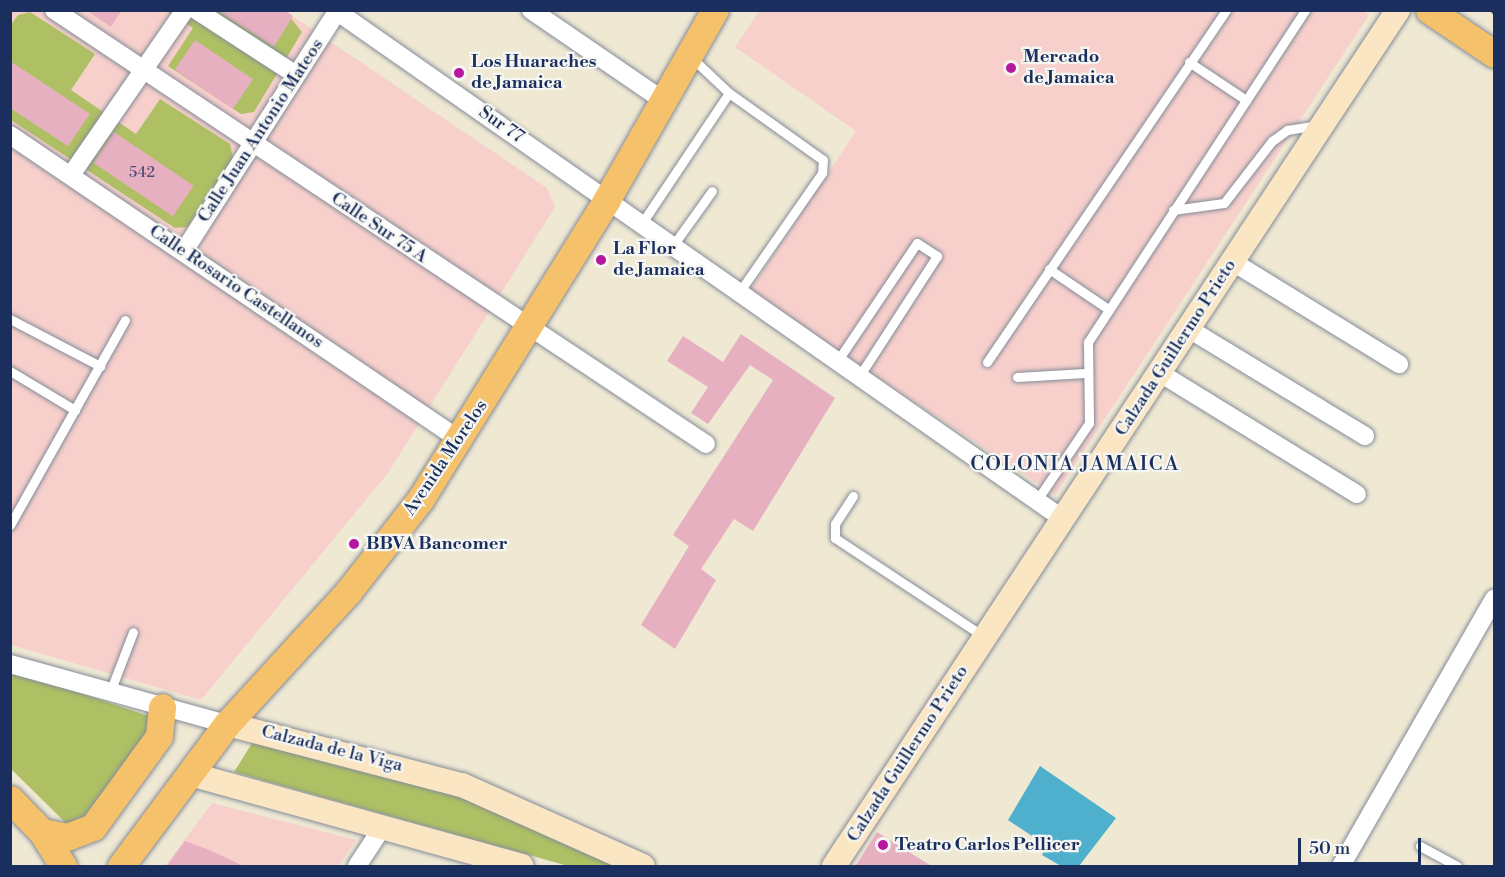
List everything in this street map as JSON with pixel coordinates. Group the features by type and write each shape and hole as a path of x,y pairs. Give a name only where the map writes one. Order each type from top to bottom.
{"main road":[{"name":"Avenida Morelos","path":"121,867 227,724 348,592 460,440 607,199 715,10"},
{"path":"1429,10 1494,54"},
{"path":"42,832 67,837 93,827 159,736 162,707"},
{"path":"10,799 42,832 63,867"}],"street":[{"name":"Calle Sur 75 A","path":"54,10 254,142 527,330 706,444"},
{"path":"71,175 185,10"},
{"path":"196,10 296,75"},
{"path":"531,10 664,101"},
{"name":"Calzada Guillermo Prieto","path":"834,867 1398,10"},
{"name":"Calle Juan Antonio Mateos","path":"184,251 337,11"},
{"name":"Sur 77","path":"337,11 674,244 1063,519"},
{"name":"Calle Rosario Castellanos","path":"10,135 460,440"},
{"path":"1233,262 1399,364"},
{"path":"1189,329 1365,436"},
{"path":"1160,373 1357,494"},
{"path":"1341,867 1494,599"},
{"name":"Calzada de la Viga","path":"10,664 162,707 462,785 643,867"},
{"path":"190,774 520,867"},
{"path":"357,867 382,828"}],"lane":[{"path":"987,362 1226,10"},
{"path":"1037,500 1089,423 1092,407 1085,373 1088,342 1305,10"},
{"path":"689,56 729,93 819,155 824,166 740,291"},
{"path":"1189,62 1246,100"},
{"path":"642,223 729,93"},
{"path":"1173,210 1224,203 1272,141 1287,130 1324,124"},
{"path":"674,244 712,190"},
{"path":"838,360 917,243 937,256 860,375"},
{"path":"1048,269 1108,309"},
{"path":"10,319 100,366"},
{"path":"10,525 125,320"},
{"path":"10,372 75,410"},
{"path":"1017,377 1085,373"},
{"path":"853,496 835,524 835,538 986,637"},
{"path":"110,692 133,632"},
{"path":"1420,846 1457,867"}],"shaded area":[{"path":"1362,10 1369,15 1055,495 749,292 856,131 735,47 759,11"},
{"path":"10,11 285,11 547,188 555,207 388,473 201,700 11,645"},
{"path":"212,803 356,840 339,866 165,866"}],"green space":[{"path":"166,11 285,11 302,32 254,112 241,114 168,66 193,28"},
{"path":"30,12 95,54 71,90 136,134 160,99 230,144 233,158 187,227 175,228 11,120 10,26 18,15"},
{"path":"10,670 155,718 133,766 72,829 11,769"},
{"path":"254,740 437,785 633,866 568,866 234,772"}],"water":[{"path":"1040,766 1116,818 1079,866 1061,866 1042,855 1047,846 1008,820"}],"building":[{"path":"86,10 122,10 111,27"},
{"path":"217,10 285,10 293,16 274,47"},
{"path":"195,40 253,79 233,109 175,70"},
{"path":"10,61 90,114 68,146 10,108"},
{"path":"114,132 194,186 173,216 93,163"},
{"path":"741,334 835,398 753,531 734,519 701,569 716,580 675,649 641,625 689,546 673,535 773,380 750,365 708,424 691,413 708,387 667,361 683,336 723,362"},
{"name":"Teatro Carlos Pellicer","path":"877,832 933,867 855,867"},
{"path":"185,841 209,850 246,867 166,867"}],"place":[{"name":"Mercado de Jamaica","path":"1011,68"},
{"name":"Los Huaraches de Jamaica","path":"459,73"},
{"name":"La Flor de Jamaica","path":"601,260"},
{"name":"BBVA Bancomer","path":"354,544"},
{"name":"Teatro Carlos Pellicer","path":"883,845"}],"district":[{"name":"COLONIA JAMAICA","path":"1075,464"}]}
